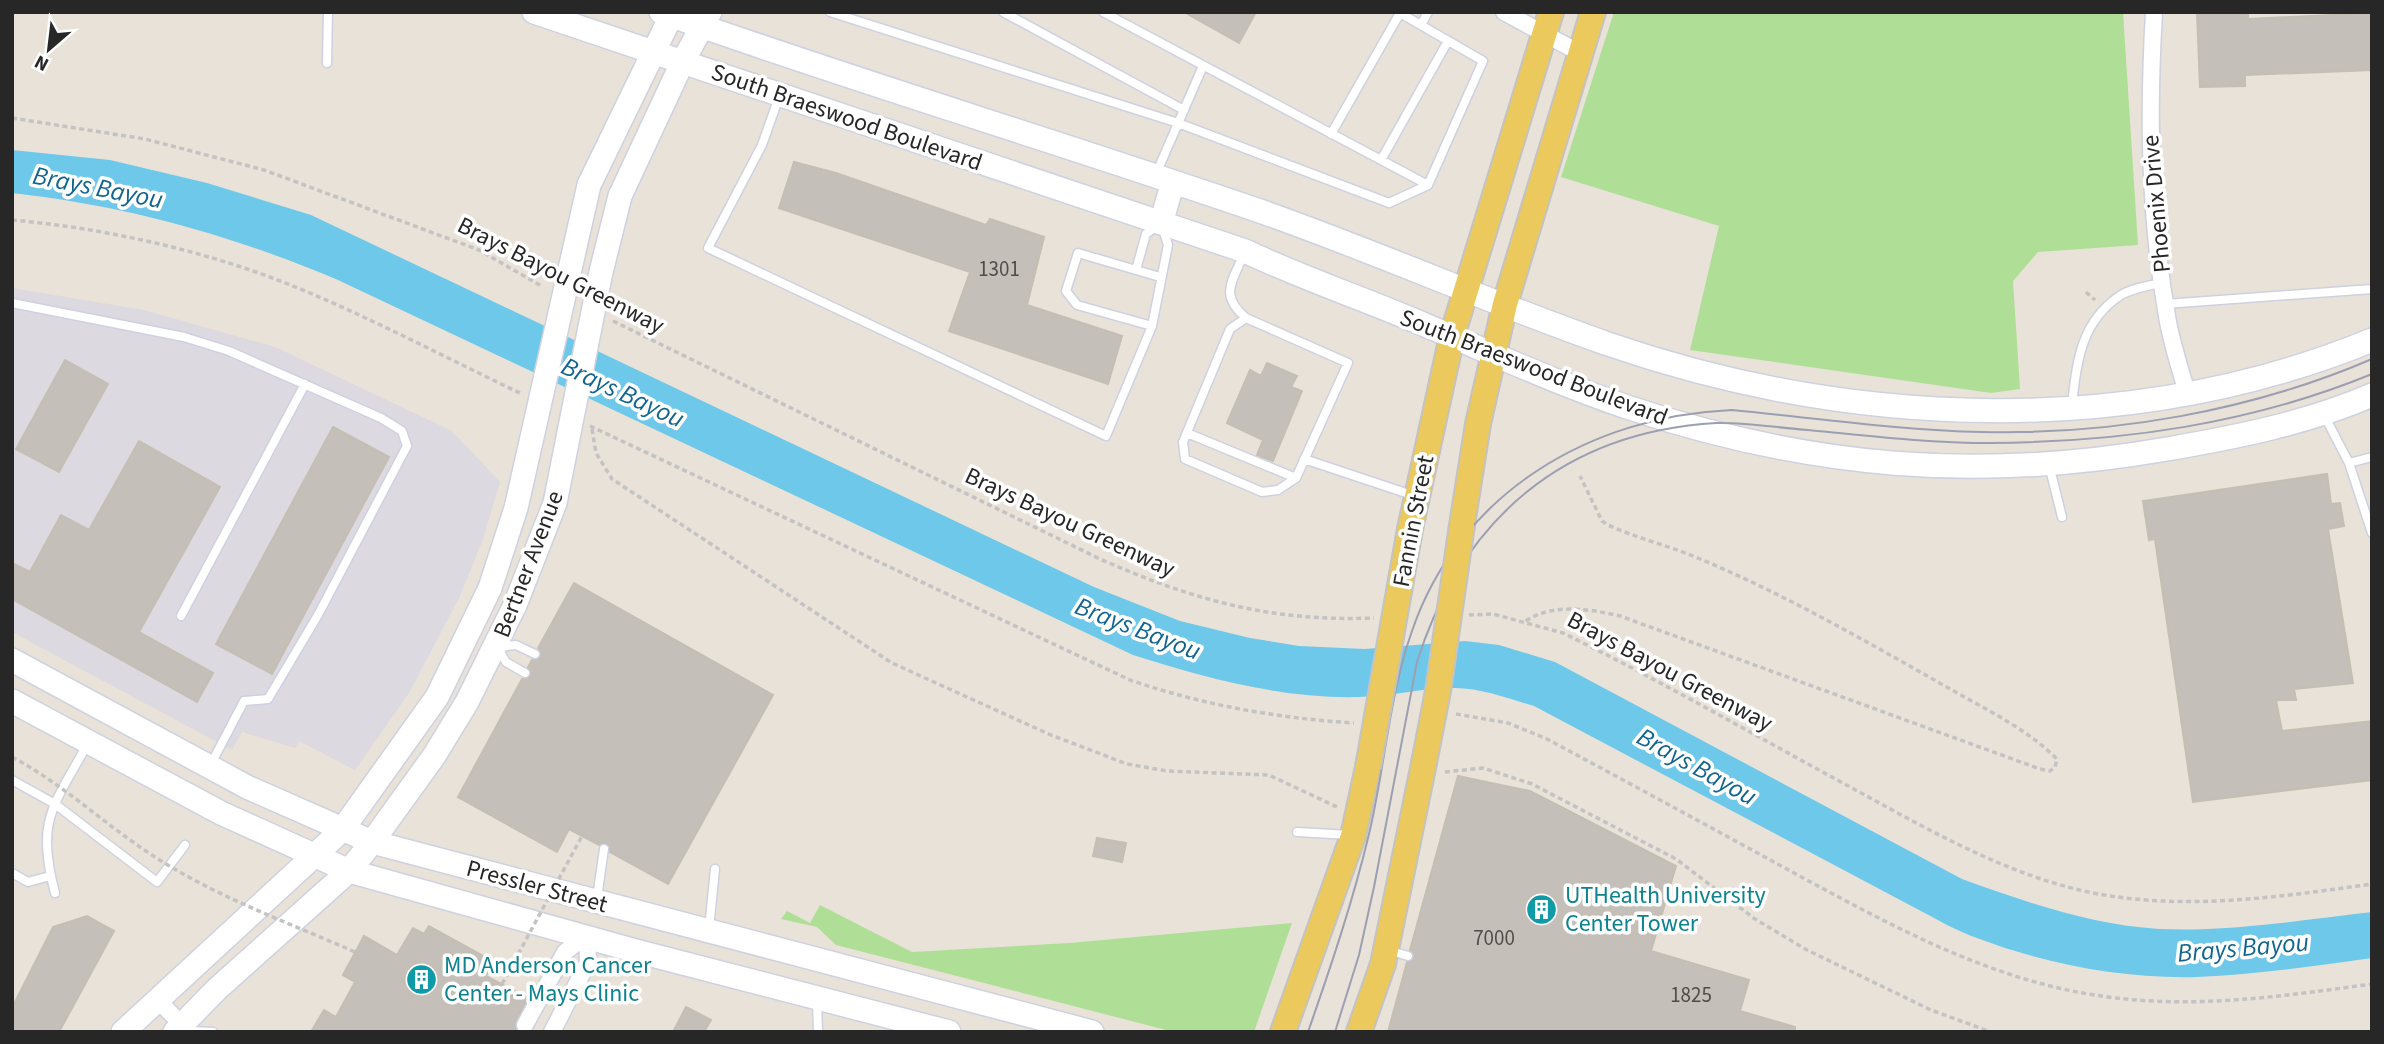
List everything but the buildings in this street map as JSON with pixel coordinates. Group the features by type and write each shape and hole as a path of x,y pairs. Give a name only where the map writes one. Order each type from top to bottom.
{"main road":[{"name":"Fannin Street","path":"1359,1032 1397,952 1462,525 1493,354 1505,304 1594,12"},
{"name":"Fannin Street","path":"1283,1032 1356,826 1410,529 1452,336 1548,23"}],"street":[{"name":"South Braeswood Boulevard","path":"534,12 1245,251 1296,275 1625,406 1693,426 1800,451 1879,464 1968,468 2049,465 2196,444 2262,431 2372,395"},
{"path":"1504,12 1548,23 1580,53"},
{"name":"Phoenix Drive","path":"2154,12 2149,104 2153,198 2165,304 2187,393"},
{"name":"South Braeswood Boulevard","path":"668,13 706,20 1345,242 1611,345 1759,386 1950,411 2071,408 2187,393 2260,379 2327,358 2372,340"},
{"name":"Bertner Avenue","path":"123,1032 342,830 417,728 468,634 490,588 516,508 589,185 668,13"},
{"name":"Bertner Avenue","path":"184,1030 349,871 434,756 497,647 555,503 601,272 620,196 683,61 706,20"},
{"path":"1161,223 1164,179"},
{"path":"468,634 497,647"},
{"name":"Pressler Street","path":"12,660 209,767 372,842 827,963 1048,1026 1092,1032"},
{"name":"Pressler Street","path":"12,701 221,813 349,871 817,999 949,1032"},
{"path":"89,743 106,712"},
{"path":"552,1032 588,962 587,935 597,901"},
{"path":"525,1025 565,952 587,935"},
{"path":"817,999 827,963"},
{"path":"157,999 184,1030"}],"lane":[{"path":"327,63 328,12"},
{"path":"830,12 1178,123 1389,204 1428,185 1483,61 1400,13 1331,134"},
{"path":"1003,12 1184,110"},
{"path":"1102,12 1428,185"},
{"path":"1421,25 1428,12"},
{"path":"1381,160 1448,41"},
{"path":"1164,179 1178,123 1203,66"},
{"path":"780,94 762,145 708,248 1106,436 1152,326 1168,245 1161,223 1146,234 1136,270"},
{"path":"1245,251 1228,290 1233,307 1246,318 1348,363 1296,478 1278,490 1262,492 1185,459 1183,442 1230,329 1246,318"},
{"path":"1152,326 1077,305 1066,291 1078,253 1160,277"},
{"path":"2071,408 2077,354 2092,323 2122,295 2163,282"},
{"path":"2165,304 2372,289"},
{"path":"12,303 184,337 229,351 381,418 402,431 407,446 318,615 268,699 244,701 209,767"},
{"path":"181,616 305,384"},
{"path":"2323,413 2349,463 2372,533"},
{"path":"1187,433 1296,478"},
{"path":"2349,463 2372,457"},
{"path":"1304,459 1417,496"},
{"path":"2049,465 2062,517"},
{"path":"525,673 506,662 497,647 516,645 535,654"},
{"path":"55,893 44,841 46,825 89,743"},
{"path":"12,780 55,804 157,882 184,845"},
{"path":"1297,832 1356,826"},
{"path":"597,901 604,849"},
{"path":"709,932 715,869"},
{"path":"12,873 28,882 50,876"},
{"path":"817,999 818,1032"},
{"path":"184,1030 213,1032"}],"path":[{"name":"Brays Bayou Greenway","path":"12,118 145,139 264,170 479,250 549,290"},
{"path":"12,220 52,224 180,250 282,282 529,397"},
{"name":"Brays Bayou Greenway","path":"611,320 1164,588 1248,611 1329,620 1384,618"},
{"path":"579,421 1130,680 1215,706 1326,721"},
{"path":"592,427 596,453 612,480 892,663 1107,758 1167,771 1269,775 1356,826"},
{"path":"1526,621 1539,612 1599,611 1620,616 2040,769 2050,771 2055,767 2056,759 2050,752 2013,725 1895,657 1758,586 1688,554 1608,525 1602,521 1580,476"},
{"name":"Brays Bayou Greenway","path":"1466,615 1493,614 1563,633 1948,841 2038,878 2093,892 2185,903 2232,902 2372,884"},
{"path":"1475,716 1508,723 1547,739 1906,933 1969,961 2032,982 2106,997 2196,1002 2251,1000 2372,985"},
{"path":"12,757 45,775 152,855 216,891 355,952"},
{"path":"1423,770 1483,768 1532,784 1675,859 1755,919 1807,950 1931,1010 1991,1032"},
{"path":"502,984 582,836"}],"shaded area":[{"path":"12,288 144,310 275,347 452,431 500,482 482,542 459,598 409,693 355,770 299,741 295,748 242,732 232,750 12,632"}],"green space":[{"path":"1614,12 2123,12 2138,245 2038,252 2013,281 2020,389 1991,393 1690,350 1719,226 1561,177"},
{"path":"820,905 912,952 1069,943 1292,923 1254,1032 1174,1032 836,945 817,927 781,919 787,911 810,923"}],"water":[{"name":"Brays Bayou","path":"12,150 110,160 207,183 311,215 1094,587 1180,621 1250,638 1299,646 1365,649 1465,641 1499,645 1555,662 1962,879 2035,904 2134,927 2239,927 2372,912 2372,958 2263,972 2197,977 2113,972 2057,962 2003,947 1955,929 1534,706 1465,688 1359,697 1301,695 1216,679 1133,655 338,280 258,249 178,224 97,206 12,193"}],"tram line":[{"path":"1308,1032 1363,859 1398,681 1412,631 1433,582 1462,539 1497,502 1537,471 1581,446 1629,428 1680,416 1732,410 1951,431 2031,432 2081,429 2131,424 2230,406 2278,393 2372,359"},
{"path":"1335,1032 1359,955 1417,662 1437,611 1461,566 1491,526 1526,492 1566,465 1611,444 1661,430 1716,423 1968,443 2040,442 2137,434 2232,418 2279,406 2372,374"}],"place":[{"name":"UTHealth University Center Tower","path":"1542,909"},
{"name":"MD Anderson Cancer Center - Mays Clinic","path":"421,979"}]}
